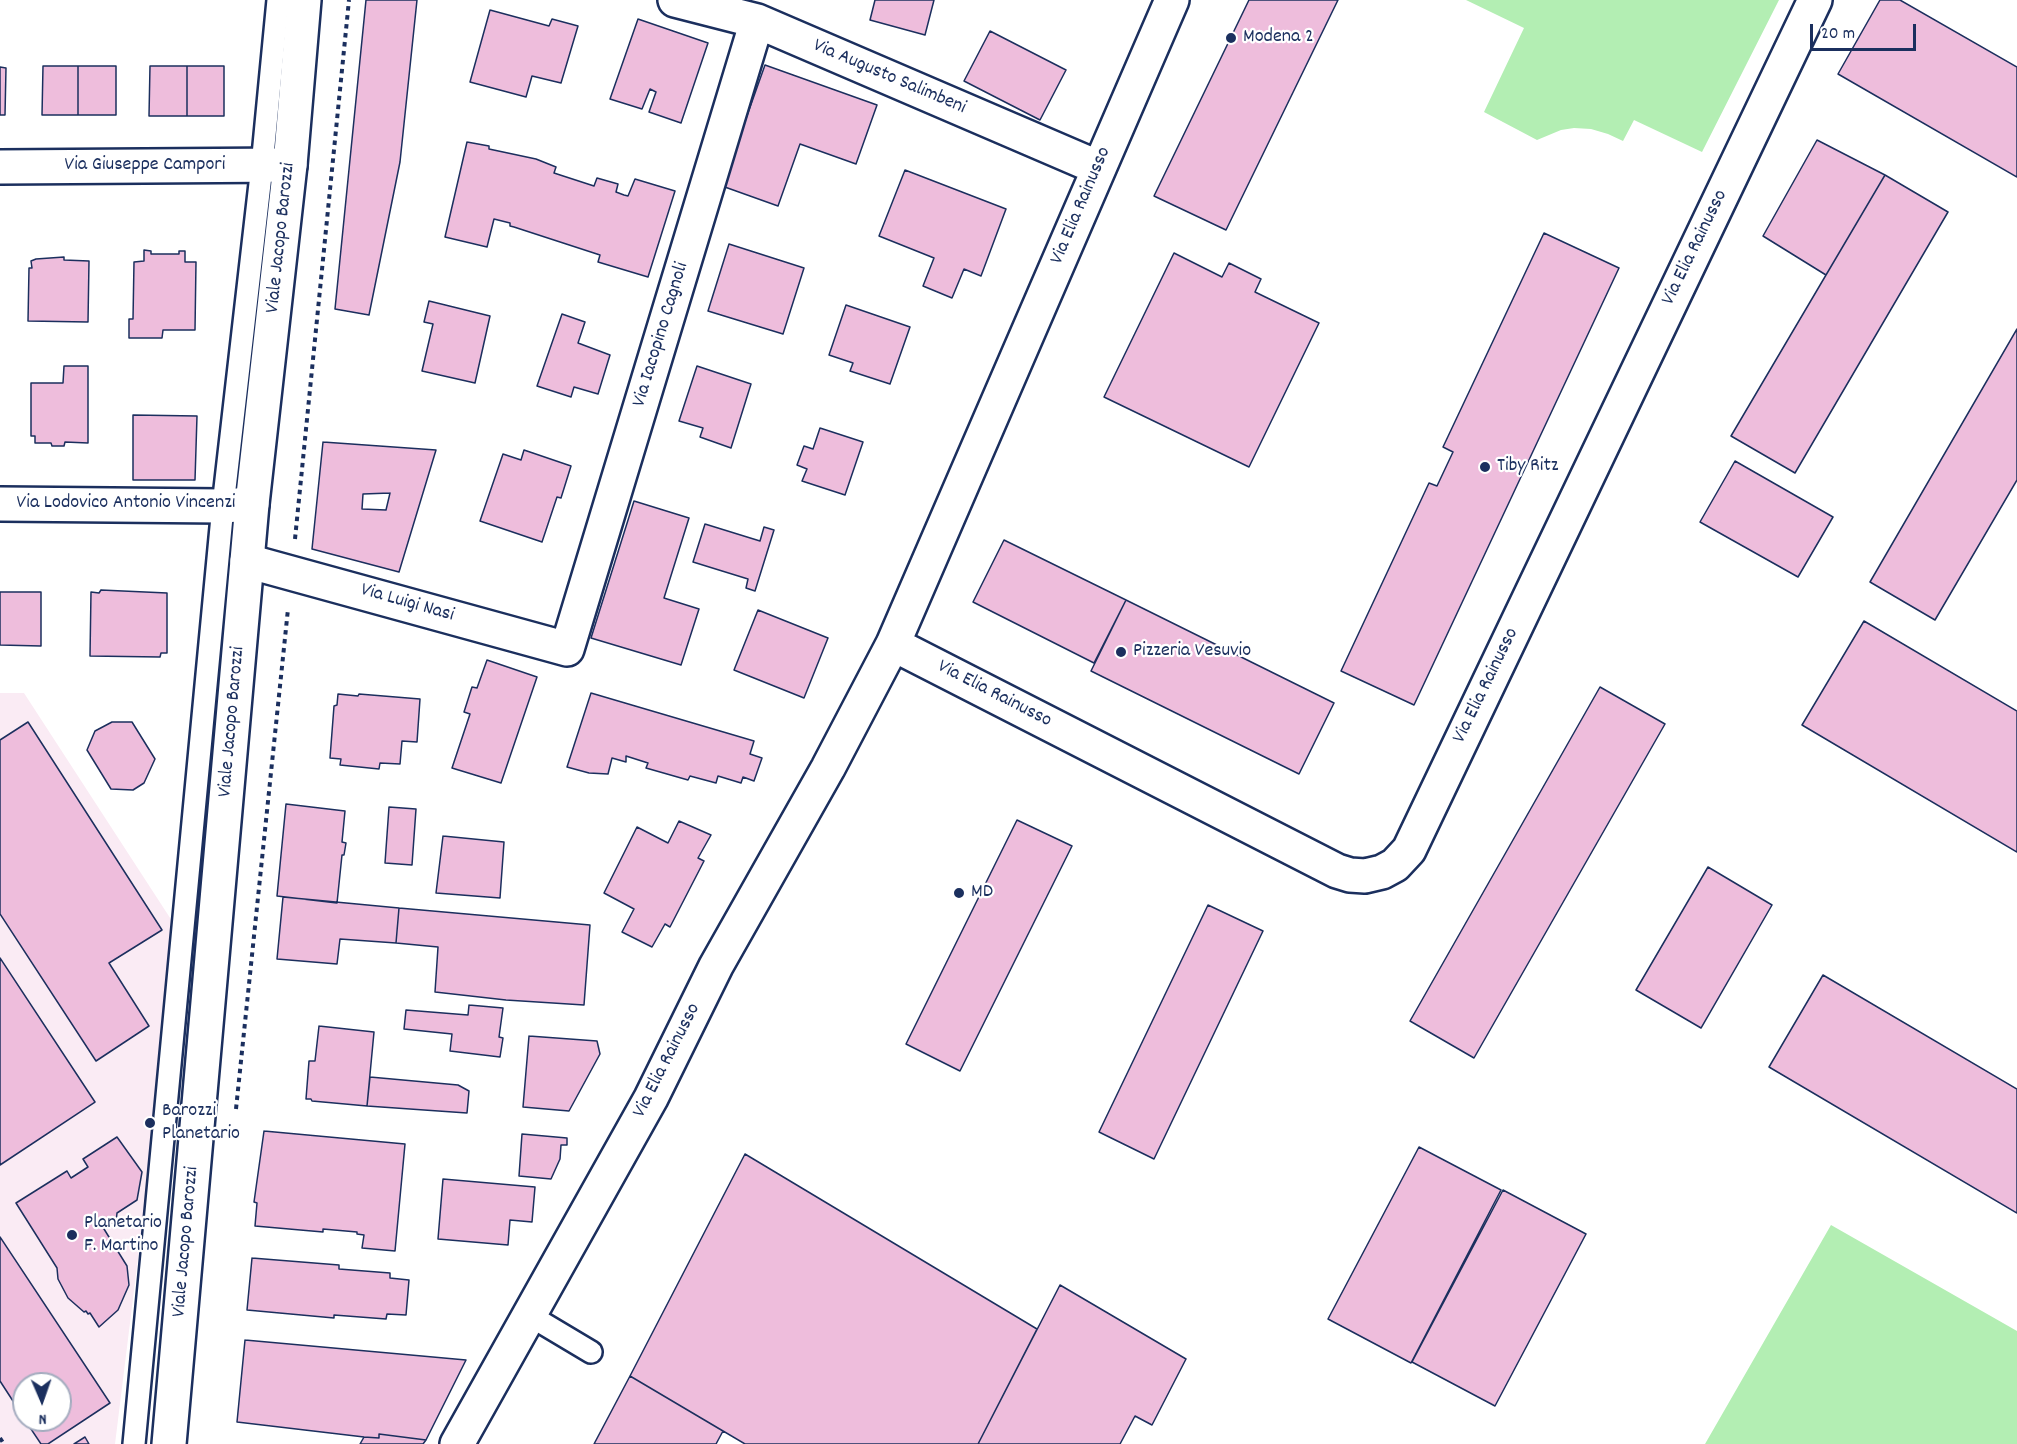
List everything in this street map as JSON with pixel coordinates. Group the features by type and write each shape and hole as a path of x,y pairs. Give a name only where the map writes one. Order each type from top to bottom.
{"street":[{"name":"Viale Jacopo Barozzi","path":"169,1444 248,561 238,505 276,166 304,0"},
{"name":"Via Augusto Salimbeni","path":"675,0 757,21 1099,168"},
{"name":"Via Elia Rainusso","path":"457,1444 651,1098 716,966 828,768 893,644 1172,0"},
{"name":"Via Elia Rainusso","path":"893,644 1337,871 1365,876 1382,872 1395,865 1409,850 1815,0"},
{"name":"Via Iacopino Cagnoli","path":"567,648 757,21"},
{"name":"Via Giuseppe Campori","path":"0,167 276,166"},
{"name":"Via Lodovico Antonio Vincenzi","path":"0,504 238,505"},
{"name":"Via Luigi Nasi","path":"248,561 567,648"}],"lane":[{"path":"276,166 278,0"},
{"path":"134,1444 238,505"},
{"path":"529,1315 591,1352"}],"path":[{"path":"235,1119 349,0"},
{"path":"0,1438 4,1444"}],"shaded area":[{"path":"0,693 24,693 174,924 166,1032 115,1444 0,1444"}],"green space":[{"path":"1466,0 1779,0 1702,152 1634,120 1623,141 1591,129 1574,128 1561,130 1537,140 1484,112 1524,28"},
{"path":"1831,1225 2017,1331 2017,1444 1705,1444"}],"building":[{"path":"366,0 417,0 400,162 369,315 335,309"},
{"path":"875,0 934,0 925,35 870,20"},
{"path":"1249,0 1338,0 1226,230 1154,196"},
{"path":"1880,0 1900,0 2017,67 2017,177 1838,74"},
{"path":"490,10 549,26 552,19 578,26 561,83 532,76 526,97 470,82"},
{"path":"638,19 708,43 681,123 649,112 656,92 650,89 642,109 610,99"},
{"path":"990,31 1066,70 1040,120 964,81"},
{"path":"765,65 877,105 856,164 800,144 778,206 722,186"},
{"path":"43,66 78,66 78,115 42,115"},
{"path":"78,66 116,66 116,115 78,115"},
{"path":"150,66 187,66 187,116 149,116"},
{"path":"187,66 224,66 224,116 187,116"},
{"path":"0,67 6,68 5,115 0,115"},
{"path":"1817,140 1885,175 1826,275 1763,236"},
{"path":"467,142 536,159 556,167 554,173 594,186 597,178 618,184 616,192 628,196 635,179 675,191 648,277 598,262 600,255 494,219 487,247 445,237"},
{"path":"905,170 1006,209 981,276 964,269 952,298 923,286 934,258 879,236"},
{"path":"1885,175 1948,212 1795,473 1731,436"},
{"name":"Tiby Ritz","path":"1544,233 1619,268 1414,705 1341,671 1429,483 1437,486 1453,452 1443,447"},
{"path":"729,244 804,268 783,334 708,311"},
{"path":"144,250 151,251 151,254 179,254 179,251 185,251 185,262 196,262 195,330 163,330 162,338 129,338 129,319 133,319 134,262 144,261"},
{"path":"1174,253 1222,277 1229,263 1261,279 1255,292 1319,323 1249,467 1104,397"},
{"path":"64,257 64,260 89,261 88,322 28,321 31,261"},
{"path":"429,301 490,316 475,383 422,371 433,324 424,322"},
{"path":"846,305 910,327 890,384 850,371 853,363 829,355"},
{"path":"562,314 585,322 578,343 610,355 598,394 574,387 571,397 537,386"},
{"path":"2017,329 2017,480 1935,620 1870,582"},
{"path":"64,366 88,366 88,443 65,442 64,446 52,446 51,443 35,443 35,436 31,436 31,383 63,383"},
{"path":"697,366 751,384 731,448 700,437 703,428 679,421"},
{"path":"133,415 197,416 195,480 133,480"},
{"path":"820,428 863,442 845,495 802,481 807,469 797,465 804,446 813,449"},
{"path":"323,442 436,450 399,572 312,549","holes":["390,493 386,510 362,509 363,494"]},
{"path":"524,450 571,466 561,498 557,497 542,542 480,521 503,454 521,460"},
{"path":"1735,461 1833,517 1798,577 1700,522"},
{"path":"634,501 689,518 664,598 699,609 681,665 591,638"},
{"path":"705,524 760,541 764,527 774,530 755,591 746,588 748,579 693,562"},
{"path":"1004,540 1126,600 1094,663 973,602"},
{"path":"101,590 167,593 167,653 161,653 160,657 90,656 91,592 99,593"},
{"path":"0,592 41,592 41,646 0,645"},
{"path":"1126,600 1334,703 1299,774 1091,671"},
{"path":"758,610 828,638 804,698 734,670"},
{"path":"1864,621 2017,711 2017,852 1802,725"},
{"path":"487,660 537,677 501,783 452,768 470,714 464,712 472,687 477,688"},
{"path":"1600,687 1665,724 1474,1058 1410,1021"},
{"path":"591,693 754,741 750,754 762,758 754,781 743,777 741,783 718,776 716,783 690,776 688,780 646,768 648,763 626,756 626,762 612,758 608,774 589,773 567,767"},
{"path":"338,694 420,699 417,742 402,741 400,764 380,763 379,769 340,765 341,759 330,758 334,706 337,705"},
{"path":"28,722 162,930 109,963 149,1026 96,1061 0,914 0,740"},
{"path":"112,722 132,722 155,759 144,783 133,790 111,789 87,750 95,731"},
{"path":"286,804 345,811 342,842 346,843 344,855 342,855 337,903 277,896"},
{"path":"389,807 416,809 412,865 385,863"},
{"path":"1017,820 1072,846 960,1071 906,1044"},
{"path":"679,821 711,835 698,858 704,861 670,927 665,924 652,947 622,932 634,909 604,893 637,827 668,843"},
{"path":"443,836 504,842 500,898 436,893"},
{"path":"1708,867 1772,905 1701,1028 1636,990"},
{"path":"283,897 399,908 396,943 340,939 337,964 277,959"},
{"path":"1208,905 1263,931 1154,1159 1099,1132"},
{"path":"399,908 590,925 584,1005 435,992 438,947 396,943"},
{"path":"0,958 95,1102 0,1165"},
{"path":"1823,975 2017,1089 2017,1213 1769,1067"},
{"path":"469,1005 503,1008 499,1037 503,1038 500,1057 450,1051 452,1034 404,1029 406,1010 468,1015"},
{"path":"319,1026 374,1032 367,1106 306,1099 309,1061 315,1061"},
{"path":"529,1036 597,1041 600,1054 569,1111 523,1107"},
{"path":"370,1077 458,1085 469,1091 467,1113 367,1106"},
{"path":"264,1131 405,1144 395,1251 362,1248 364,1235 357,1234 357,1232 323,1229 323,1232 255,1226 257,1203 254,1202"},
{"path":"522,1134 567,1138 567,1145 561,1145 560,1159 551,1179 519,1176"},
{"name":"Planetario F. Martino","path":"117,1137 142,1172 137,1200 117,1213 116,1222 104,1229 127,1266 129,1285 118,1310 99,1327 90,1313 84,1312 68,1298 58,1279 57,1268 16,1203 67,1171 71,1178 88,1167 83,1159"},
{"path":"1419,1147 1501,1190 1411,1363 1328,1319"},
{"path":"745,1154 1037,1329 978,1444 745,1444 630,1376"},
{"path":"443,1179 535,1187 532,1222 510,1220 508,1245 438,1239"},
{"path":"1503,1190 1586,1234 1495,1406 1412,1362"},
{"path":"0,1237 110,1403 72,1428 72,1372 12,1372 12,1400 0,1381"},
{"path":"252,1258 339,1265 339,1269 390,1273 390,1278 409,1280 406,1315 387,1314 386,1319 334,1315 334,1318 247,1310"},
{"path":"1060,1285 1186,1359 1152,1425 1135,1416 1120,1444 978,1444"},
{"path":"245,1340 466,1360 426,1440 379,1434 379,1438 364,1437 237,1422"},
{"path":"630,1376 723,1431 716,1444 594,1444"},
{"path":"33,1432 66,1432 48,1444 41,1444"},
{"path":"379,1434 426,1440 423,1444 360,1444 364,1437 379,1438"},
{"path":"85,1437 89,1444 74,1444"}],"place":[{"name":"Modena 2","path":"1231,38"},
{"name":"Tiby Ritz","path":"1485,467"},
{"name":"Pizzeria Vesuvio","path":"1121,652"},
{"name":"MD","path":"959,893"},
{"name":"Barozzi Planetario","path":"150,1123"},
{"name":"Planetario F. Martino","path":"72,1235"}]}
